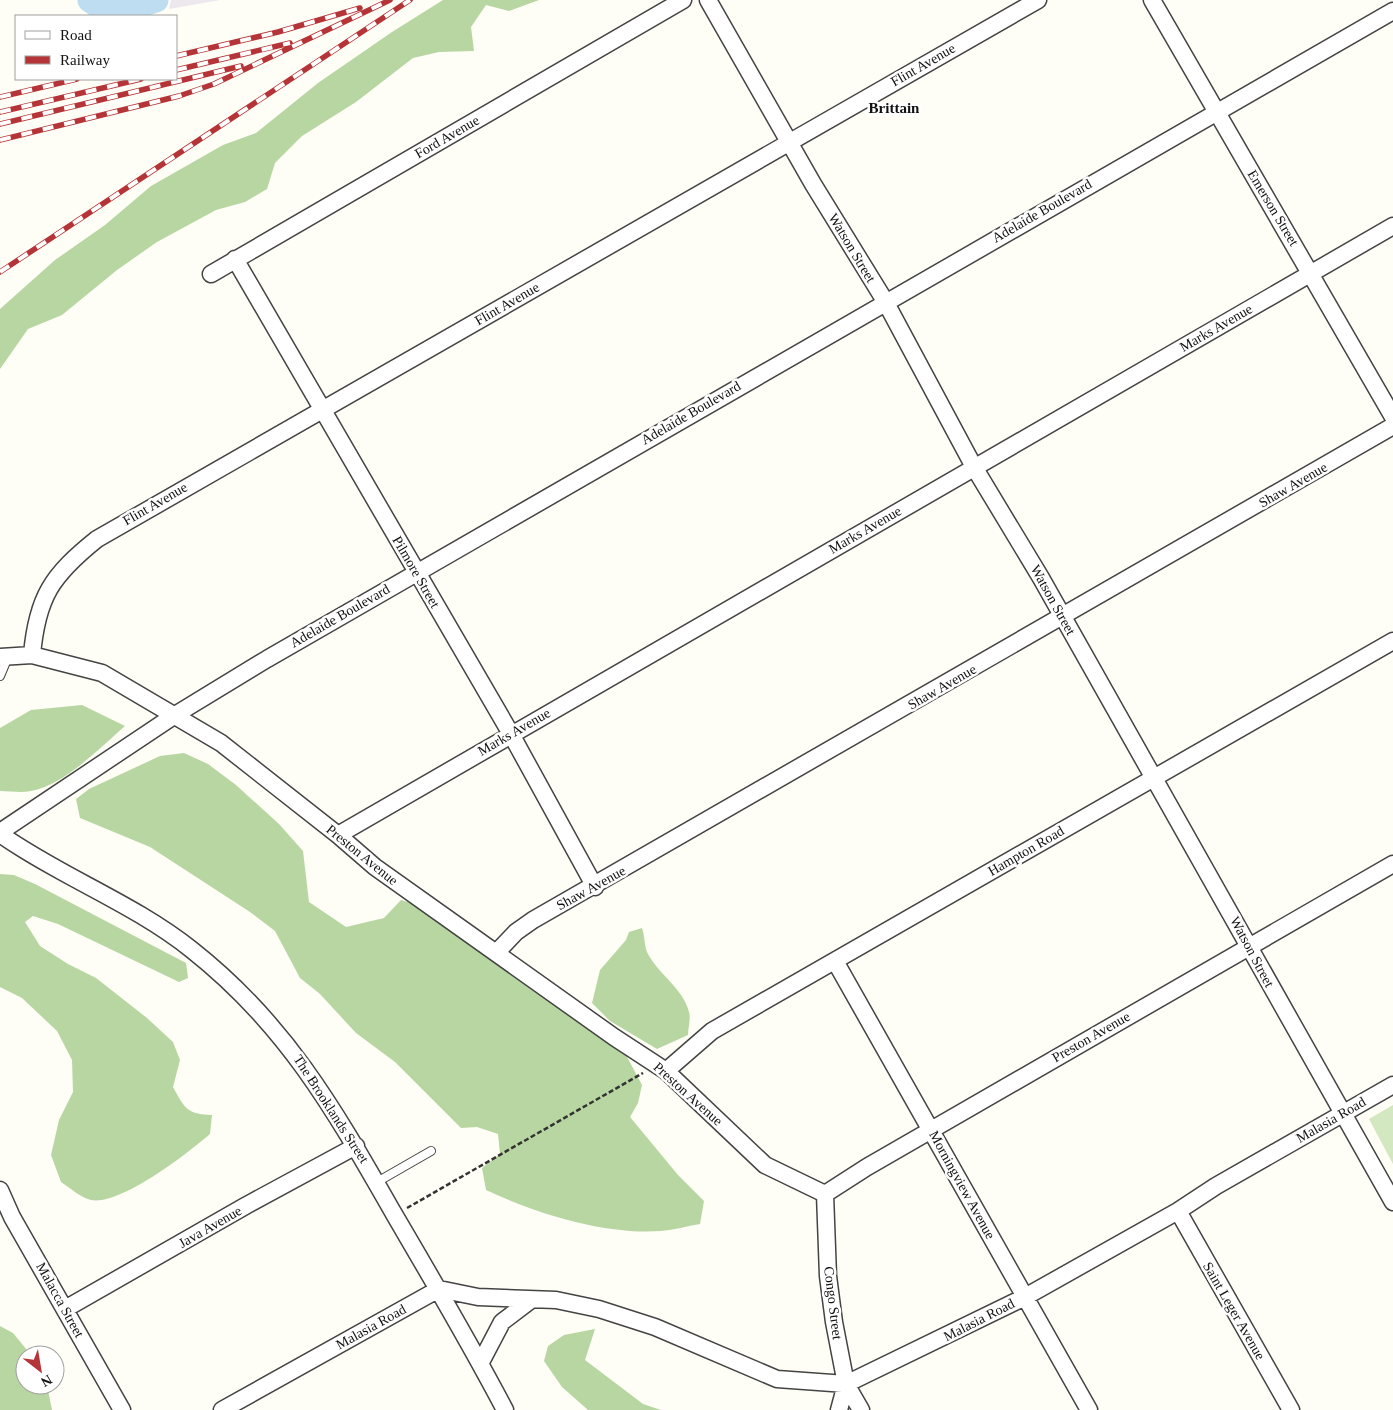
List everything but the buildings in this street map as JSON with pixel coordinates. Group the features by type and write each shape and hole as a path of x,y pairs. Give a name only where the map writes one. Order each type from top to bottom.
{"street":[{"name":"Ford Avenue","path":"211,274 683,0"},
{"name":"Watson Street","path":"708,0 885,302 974,467 1063,618 1393,1202"},
{"name":"Flint Avenue","path":"32,655 34,629 44,599 56,578 71,560 115,528 1038,0"},
{"name":"Emerson Street","path":"1152,0 1312,273 1393,417"},
{"name":"Adelaide Boulevard","path":"0,833 175,715 416,571 1393,12"},
{"name":"Marks Avenue","path":"338,835 1393,226"},
{"name":"Pilmore Street","path":"235,259 511,734 595,886"},
{"name":"Shaw Avenue","path":"496,953 516,932 533,920 1063,618 1393,426"},
{"name":"Hampton Road","path":"662,1068 712,1031 1393,641"},
{"name":"Preston Avenue","path":"4,657 32,655 102,673 228,748 338,835 375,867 614,1037 662,1068 765,1165 825,1194 931,1129 1251,948 1393,864"},
{"name":"The Brooklands Street","path":"0,833 42,861 132,908 172,935 209,964 258,1011 301,1061 356,1146 481,1362 505,1410"},
{"name":"Morningview Avenue","path":"835,961 1089,1410"},
{"name":"Malasia Road","path":"846,1384 1025,1297 1178,1211 1216,1186 1393,1085"},
{"name":"Java Avenue","path":"65,1309 356,1146"},
{"name":"Malacca Street","path":"0,1190 12,1217 122,1410"},
{"name":"Congo Street","path":"825,1194 828,1276 834,1322 846,1384 840,1410"},
{"name":"Saint Leger Avenue","path":"1178,1211 1291,1410"},
{"name":"Malasia Road","path":"222,1410 439,1289"},
{"path":"439,1289 478,1297 556,1300 629,1318 777,1379 846,1384 861,1410"},
{"path":"481,1362 502,1322 531,1300"}],"lane":[{"path":"0,676 4,657"},
{"path":"377,1182 431,1151"}],"path":[{"path":"395,1215 662,1068"}],"shaded area":[{"path":"171,0 220,0 169,9"}],"green space":[{"path":"443,0 539,0 509,11 486,5 471,27 474,51 439,52 413,58 356,102 302,136 275,163 267,189 245,202 216,210 157,242 117,270 62,315 28,329 0,369 0,309 55,260 105,225 151,186 223,145 256,133 318,83 392,32"},
{"path":"82,705 125,726 81,764 56,782 31,791 0,791 0,728 31,710"},
{"path":"184,753 208,764 236,785 279,824 303,851 309,902 346,927 384,918 401,900 418,905 626,1055 642,1085 638,1103 630,1117 678,1175 704,1201 700,1224 661,1231 617,1230 549,1215 486,1190 482,1168 500,1154 498,1134 477,1127 461,1128 395,1062 356,1033 320,994 300,978 275,931 250,912 150,847 80,818 76,799 89,789 160,756"},
{"path":"0,874 14,875 35,884 186,963 188,978 179,982 58,924 33,916 25,922 40,946 68,964 96,978 147,1018 173,1042 180,1060 173,1087 184,1105 192,1112 212,1115 210,1134 170,1165 136,1187 119,1195 104,1200 91,1200 79,1195 61,1182 51,1155 59,1120 73,1092 72,1060 57,1031 22,998 0,987"},
{"path":"642,928 648,954 658,969 682,996 690,1014 688,1035 657,1049 610,1021 592,1003 600,970 626,940 629,932"},
{"path":"1393,1105 1393,1164 1369,1119"},
{"path":"0,1326 13,1333 23,1345 15,1345 15,1395 49,1395 52,1410 0,1410"},
{"path":"595,1329 585,1360 643,1404 661,1410 588,1410 562,1387 544,1361 548,1346 564,1335"}],"waterway":[{"path":"90,0 102,8 132,8 156,0"}],"railway":[{"path":"0,140 179,96 214,84 390,0"},
{"path":"0,272 410,0"},
{"path":"178,56 278,32 360,8"},
{"path":"178,70 290,43"},
{"path":"0,124 241,66"},
{"path":"0,97 73,80"},
{"path":"0,112 137,80"}],"district":[{"name":"Brittain","path":"894,108"}]}
